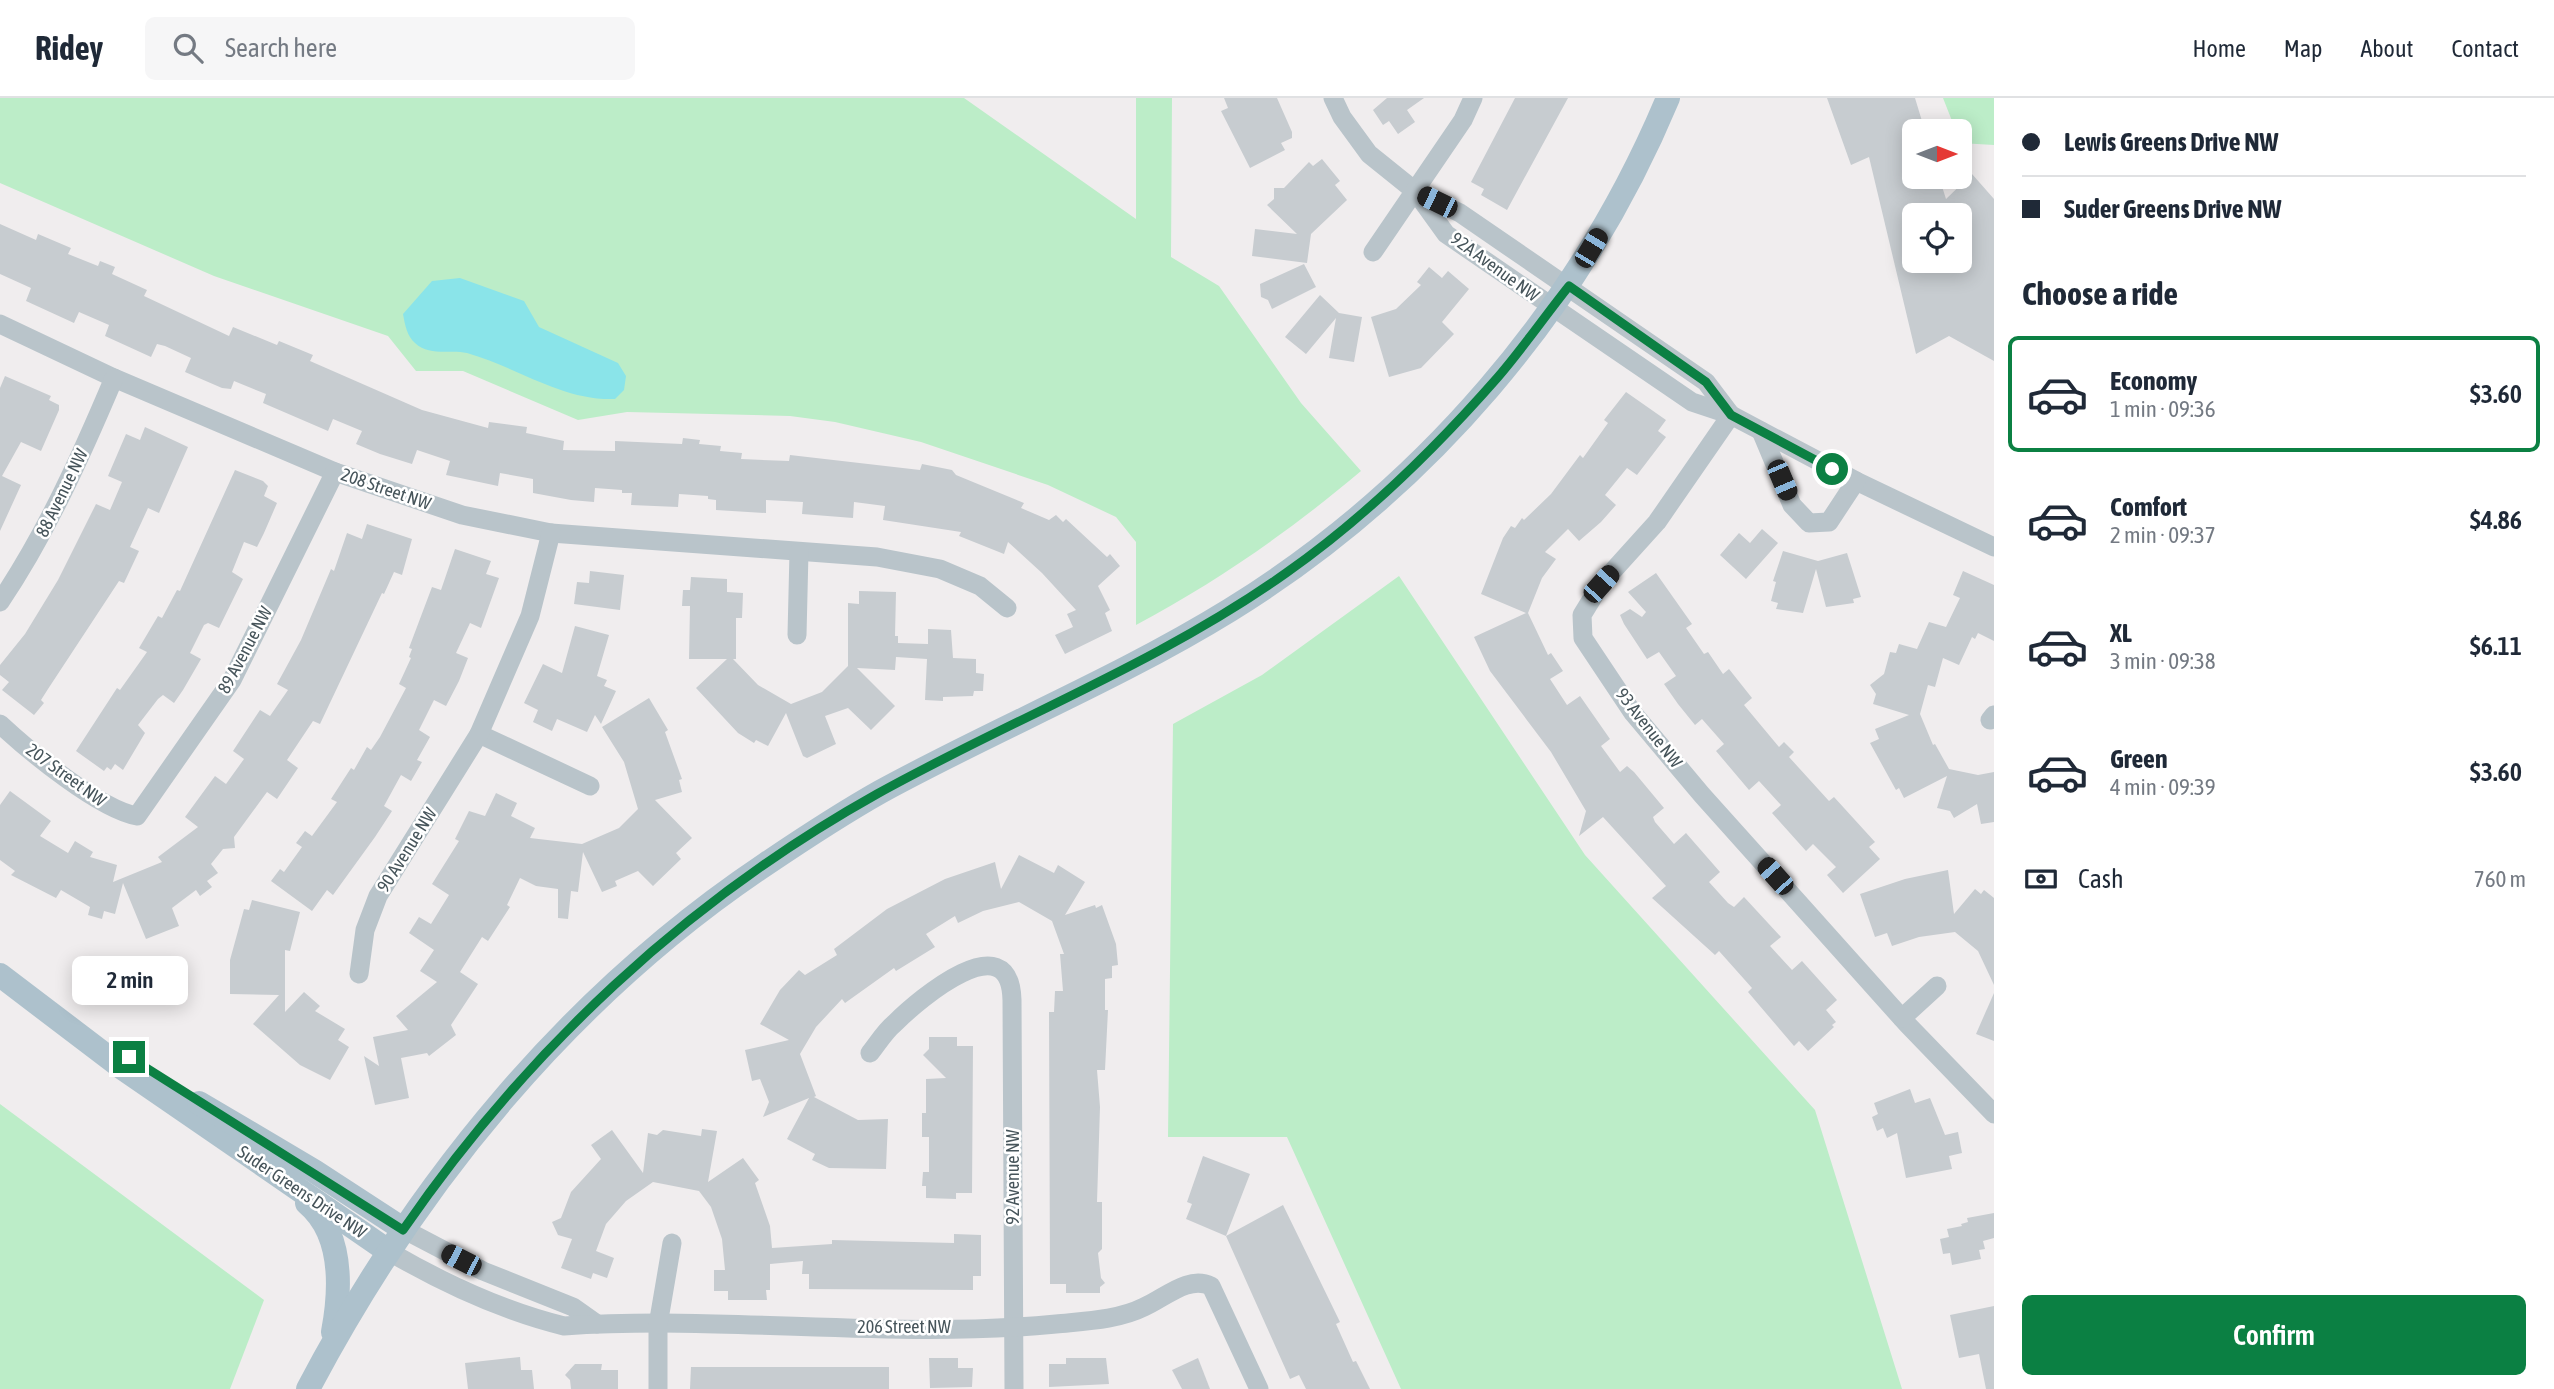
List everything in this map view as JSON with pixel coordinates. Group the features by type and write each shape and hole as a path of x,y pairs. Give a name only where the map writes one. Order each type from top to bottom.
{"main road":[{"path":"308,1389 330,1345 388,1251 458,1153 551,1046 643,959 705,908 765,864 876,794 1170,644 1288,572 1381,500 1429,453 1501,374 1569,286 1637,163 1668,98"},
{"name":"Suder Greens Drive NW","path":"0,975 121,1067 388,1251"},
{"name":"Suder Greens Drive NW","path":"46,1008 403,1230"},
{"path":"266,1169 316,1210 335,1249 339,1301 330,1345"}],"street":[{"name":"92A Avenue NW","path":"1333,98 1342,117 1369,154 1415,191 1460,213 1706,382 1731,415"},
{"path":"1373,252 1463,120 1473,98"},
{"name":"92A Avenue NW","path":"1415,191 1446,234 1692,402 1731,415 1856,481 1994,547"},
{"name":"208 Street NW","path":"0,324 114,378 335,472 462,515 551,533 877,557 940,569 980,586 1007,608"},
{"name":"88 Avenue NW","path":"0,602 27,562 73,474 114,378"},
{"name":"93 Avenue NW","path":"1731,415 1657,522 1601,584 1582,615 1583,638 1633,713 1693,785 1902,1018 1994,1114"},
{"path":"1761,431 1792,505 1809,523 1829,522 1856,481"},
{"name":"89 Avenue NW","path":"137,816 232,680 335,472"},
{"name":"90 Avenue NW","path":"359,974 365,930 379,896 479,734 530,616 551,533"},
{"path":"797,635 799,552"},
{"name":"207 Street NW","path":"0,724 63,775 121,814 137,816"},
{"path":"479,734 590,786"},
{"name":"92 Avenue NW","path":"870,1053 892,1024 922,998 979,964 1000,969 1011,985 1014,1389"},
{"path":"1902,1018 1937,986"},
{"path":"403,1230 483,1271 572,1307 597,1324"},
{"path":"658,1389 658,1325 672,1243"},
{"name":"206 Street NW","path":"388,1251 424,1272 527,1317 564,1326 597,1324 1014,1328 1103,1319 1142,1309 1192,1282 1202,1282 1211,1286 1259,1389"}],"green space":[{"path":"0,98 964,98 1136,219 1136,98 1172,98 1171,257 1219,286 1301,403 1361,471 1253,554 1136,625 1136,542 1116,517 1048,485 921,442 835,422 790,416 627,412 578,420 463,371 416,371 388,336 214,276 0,183"},
{"path":"1943,98 1994,98 1994,145 1972,144 1972,119 1951,119"},
{"path":"1399,576 1585,855 1815,1110 1902,1389 1401,1389 1287,1137 1168,1137 1173,724 1262,675"},
{"path":"0,1104 264,1300 230,1389 0,1389"}],"water":[{"path":"460,278 524,301 539,327 618,363 626,376 624,390 615,399 577,395 486,359 461,352 427,350 415,343 410,337 403,314 432,281"}],"building":[{"path":"1224,98 1277,98 1292,132 1292,138 1281,143 1285,150 1250,168 1221,111 1228,108"},
{"path":"1387,98 1424,98 1407,110 1415,122 1398,134 1389,121 1383,125 1373,110"},
{"path":"1515,98 1568,98 1507,210 1481,195 1484,189 1471,182"},
{"path":"1827,98 1915,98 1921,119 1902,119 1902,189 1943,189 1946,199 1956,189 1972,189 1972,174 1994,199 1994,361 1949,336 1916,354 1869,157 1851,165"},
{"path":"1322,159 1340,181 1335,185 1347,200 1311,234 1307,263 1252,256 1255,229 1297,234 1267,205 1274,199 1274,188 1284,188 1309,162 1313,166"},
{"path":"0,224 36,240 38,234 71,248 68,254 98,266 100,261 115,267 112,274 147,290 144,296 229,336 233,327 277,345 279,341 313,355 310,361 422,410 488,428 489,422 527,427 526,433 564,441 563,450 615,451 615,441 682,444 683,438 700,440 699,444 721,446 720,451 742,453 741,459 789,461 790,455 920,470 922,464 952,470 956,475 1024,503 1021,508 1049,520 1056,515 1063,522 1066,519 1107,557 1110,554 1120,566 1098,586 1110,610 1105,613 1112,631 1065,654 1055,635 1073,627 1067,614 1076,610 1042,573 1008,542 1004,554 959,536 961,532 883,520 885,506 854,502 853,518 802,514 803,502 766,500 766,513 716,510 716,500 708,499 708,496 679,494 678,507 631,505 632,493 595,488 594,502 571,500 533,493 533,479 500,473 498,486 446,475 450,461 417,450 412,464 380,454 356,444 362,431 333,419 328,431 263,403 266,394 234,381 231,389 222,388 185,372 191,358 165,346 157,344 151,357 105,336 109,325 79,312 74,323 26,301 31,288 0,274"},
{"path":"1304,264 1316,287 1272,309 1268,300 1261,297 1260,284"},
{"path":"1429,267 1442,278 1448,271 1469,289 1442,322 1454,334 1421,368 1389,377 1371,317 1396,309 1421,285 1417,282"},
{"path":"1320,295 1339,313 1362,317 1354,362 1329,358 1336,318 1306,354 1285,337"},
{"path":"5,376 51,396 49,400 59,405 59,410 41,451 21,442 2,476 21,485 0,531 0,388"},
{"path":"1626,392 1666,420 1658,431 1666,437 1637,475 1627,468 1605,495 1616,505 1601,522 1579,541 1568,529 1545,552 1556,559 1542,578 1528,613 1548,655 1551,653 1563,671 1550,679 1567,705 1580,696 1610,739 1601,746 1620,772 1627,766 1664,808 1653,817 1655,822 1674,844 1686,833 1720,872 1709,882 1734,907 1744,897 1781,937 1770,946 1792,970 1802,961 1837,1000 1826,1010 1836,1022 1832,1025 1834,1027 1808,1051 1799,1041 1794,1046 1748,992 1752,988 1719,951 1715,955 1652,898 1666,886 1603,817 1579,836 1586,811 1551,752 1490,671 1474,637 1526,613 1481,594 1503,538 1511,526 1515,528 1522,518 1524,520 1551,494 1580,455 1583,458 1608,423 1604,420"},
{"path":"145,427 188,447 159,513 148,508 130,547 139,551 124,583 119,581 41,700 44,703 34,715 2,690 9,682 0,675 0,665 25,634 58,580 96,504 110,510 122,482 108,476 126,434 140,440"},
{"path":"235,470 263,481 268,486 264,496 277,503 264,533 257,547 244,542 232,572 243,579 219,628 208,623 204,625 190,653 201,659 183,690 174,703 163,695 138,725 145,733 123,770 115,764 111,770 107,767 104,771 76,751 117,688 120,690 147,652 139,648 158,616 162,618 177,590 180,591"},
{"path":"367,524 412,539 402,575 394,572 384,594 382,593 320,724 313,721 287,760 298,768 277,799 267,792 234,837 235,848 223,849 211,864 218,873 207,881 212,887 200,896 196,890 172,908 179,926 146,939 123,883 115,914 104,911 102,919 88,915 90,907 61,890 56,898 11,875 15,871 0,860 0,805 10,791 51,821 40,836 68,853 75,841 93,852 90,857 117,865 113,882 162,862 158,857 198,827 185,817 215,776 226,784 244,759 233,751 260,710 270,716 288,690 277,684 301,640 331,569 334,571 347,533 362,539"},
{"path":"1762,529 1778,543 1746,579 1720,555 1739,533 1750,543"},
{"path":"455,549 491,561 486,574 499,578 481,628 470,623 456,653 468,658 459,681 446,706 434,700 419,730 430,737 417,760 422,762 411,781 401,775 384,806 392,811 375,837 333,895 327,890 312,911 271,881 280,869 284,872 302,847 296,843 305,831 312,836 337,802 331,799 351,768 354,770 367,747 371,750 380,737 406,688 399,684 411,658 412,649 409,648 432,587 441,590"},
{"path":"1783,551 1818,561 1847,553 1861,597 1853,599 1854,603 1826,607 1816,569 1803,613 1776,609 1778,603 1771,601 1776,582 1773,581"},
{"path":"590,571 624,575 620,610 574,604 577,582 589,583"},
{"path":"1963,571 1994,585 1994,641 1978,633 1975,639 1972,637 1959,665 1943,658 1935,687 1928,685 1920,714 1933,745 1935,744 1949,769 1978,775 1994,772 1994,822 1981,824 1977,804 1954,818 1950,811 1937,808 1947,776 1904,798 1899,788 1896,790 1870,743 1879,739 1875,729 1909,715 1873,704 1876,694 1870,685 1884,674 1890,652 1896,653 1899,644 1917,649 1929,622 1946,627 1960,598 1953,595"},
{"path":"1656,573 1692,624 1686,628 1704,654 1708,652 1723,674 1729,669 1752,698 1744,705 1779,747 1784,742 1794,752 1789,757 1829,801 1834,797 1875,842 1869,847 1880,859 1843,893 1827,875 1836,867 1813,844 1806,851 1772,813 1781,805 1759,781 1749,790 1716,751 1724,744 1702,719 1695,725 1664,684 1676,676 1659,652 1647,659 1624,624 1620,615 1630,609 1642,617 1646,612 1628,592"},
{"path":"691,577 727,579 727,592 743,593 742,618 736,618 736,659 733,659 758,685 791,704 822,692 848,666 848,603 859,604 859,591 896,592 895,636 898,636 898,643 928,644 928,629 951,630 953,658 976,659 976,673 984,674 983,691 974,691 973,696 943,697 943,701 925,700 927,659 896,657 895,670 857,668 895,706 871,730 848,708 825,716 836,744 807,758 803,756 786,713 768,746 756,740 754,743 738,733 696,688 727,659 689,659 690,606 682,606 683,590 690,590"},
{"path":"575,626 609,635 597,676 607,680 604,686 616,691 601,724 595,715 587,732 557,719 552,731 533,722 538,710 524,703 543,664 562,673"},
{"path":"649,698 668,730 665,732 682,779 679,780 682,792 655,800 692,838 676,853 681,859 653,886 638,871 615,881 617,886 602,892 583,852 578,892 571,891 568,919 558,918 558,889 536,886 520,878 507,905 510,907 488,941 482,937 460,972 478,984 451,1025 456,1035 429,1056 427,1053 401,1058 409,1098 375,1105 364,1056 379,1066 373,1037 408,1030 396,1016 437,982 420,971 434,950 409,933 419,917 431,924 449,895 432,884 459,841 455,839 469,811 485,816 496,793 517,803 511,816 535,828 530,838 582,844 619,828 638,809 624,762 602,727"},
{"path":"1019,855 1054,873 1058,865 1085,882 1065,915 1102,905 1116,944 1118,965 1112,966 1112,978 1105,979 1105,1010 1108,1010 1105,1070 1097,1070 1100,1107 1097,1202 1102,1202 1102,1249 1098,1253 1101,1278 1105,1283 1100,1287 1100,1293 1066,1293 1066,1284 1050,1284 1049,1012 1054,1012 1055,991 1063,991 1060,954 1064,954 1052,921 1019,902 983,911 958,923 955,916 926,934 935,947 896,971 894,968 845,1003 842,999 816,1027 800,1054 816,1096 814,1097 858,1120 888,1119 886,1169 829,1168 812,1160 815,1154 787,1139 809,1098 763,1117 769,1102 760,1079 752,1081 745,1050 789,1040 760,1024 780,990 799,970 805,975 837,955 834,949 887,909 945,879 995,862 1001,889"},
{"path":"1948,870 1954,914 1975,889 1981,894 1984,890 1994,898 1994,985 1978,951 1955,932 1919,937 1892,946 1887,933 1875,937 1860,894 1905,879"},
{"path":"252,900 300,912 290,951 285,950 285,1012 304,992 320,1006 315,1011 345,1029 338,1040 349,1047 330,1080 300,1065 253,1024 279,995 230,994 230,960 244,909 249,910"},
{"path":"1994,993 1994,1041 1976,1034"},
{"path":"929,1037 957,1037 957,1046 973,1046 972,1193 956,1193 956,1199 926,1198 926,1186 922,1186 923,1172 929,1172 929,1137 922,1137 922,1113 926,1113 926,1079 946,1078 923,1055 929,1049"},
{"path":"1910,1089 1915,1103 1930,1098 1945,1135 1958,1132 1962,1153 1949,1156 1952,1169 1906,1178 1897,1133 1887,1138 1883,1128 1877,1131 1872,1117 1878,1114 1874,1103"},
{"path":"702,1129 717,1131 708,1182 743,1158 759,1180 755,1183 770,1226 772,1248 832,1244 832,1240 954,1243 954,1234 981,1235 981,1276 973,1276 973,1290 809,1289 809,1274 802,1274 803,1261 770,1264 770,1290 766,1290 767,1300 728,1300 728,1291 714,1291 714,1270 725,1270 722,1239 711,1207 699,1191 653,1182 626,1201 606,1224 596,1251 614,1258 607,1278 593,1273 591,1279 561,1268 572,1239 558,1235 552,1222 561,1218 571,1192 601,1159 591,1145 612,1130 643,1173 648,1133 657,1135 663,1130 701,1136"},
{"path":"1203,1156 1250,1174 1226,1236 1186,1219 1192,1204 1187,1202"},
{"path":"1283,1205 1340,1322 1336,1324 1353,1362 1356,1361 1370,1389 1306,1389 1299,1375 1290,1379 1226,1236"},
{"path":"1994,1213 1994,1238 1983,1241 1985,1249 1979,1250 1981,1259 1952,1265 1950,1253 1943,1254 1940,1239 1949,1237 1947,1229 1962,1226 1961,1224 1968,1222 1967,1218"},
{"path":"1994,1306 1994,1389 1986,1389 1979,1354 1959,1358 1950,1315"},
{"path":"520,1357 521,1370 532,1370 534,1389 468,1389 465,1363"},
{"path":"929,1358 958,1358 958,1368 973,1368 972,1387 930,1388"},
{"path":"1066,1358 1106,1358 1109,1384 1049,1387 1049,1364 1066,1364"},
{"path":"1198,1358 1210,1389 1182,1389 1172,1370"},
{"path":"575,1364 602,1364 601,1370 618,1370 618,1389 571,1389 570,1380 565,1375"},
{"path":"691,1367 889,1367 889,1389 690,1389"}],"route":[{"path":"129,1057 205,1107 314,1171 403,1230 458,1153 516,1084 590,1007 652,951 765,864 876,794 1170,644 1229,611 1288,572 1381,500 1429,453 1501,374 1569,286 1706,382 1731,415 1832,469"}]}
